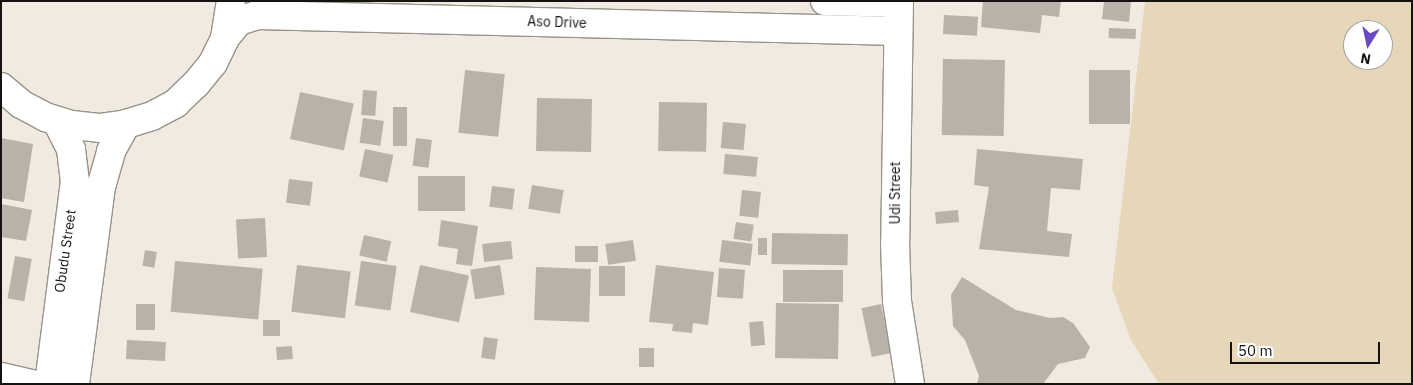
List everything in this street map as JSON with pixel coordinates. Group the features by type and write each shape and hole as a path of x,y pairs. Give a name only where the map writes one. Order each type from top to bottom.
{"street":[{"path":"1,87 21,104 57,122 99,128 126,124 152,116 183,96 213,63 225,38 231,1"},
{"path":"825,1 899,2"},
{"name":"Udi Street","path":"899,2 895,243 897,301 910,384"},
{"name":"Aso Drive","path":"225,38 239,21 257,15 898,31"},
{"name":"Obudu Street","path":"49,384 75,182 71,149 57,122"},
{"name":"Obudu Street","path":"75,384 101,187 111,150 126,124"},
{"path":"1,377 32,384"}],"shaded area":[{"path":"1145,1 1412,1 1412,384 1159,384 1131,340 1112,288"}],"building":[{"path":"983,1 1061,1 1059,17 1042,15 1040,33 981,27"},
{"path":"1104,1 1131,1 1129,22 1102,19"},
{"path":"944,15 978,17 977,36 943,34"},
{"path":"1109,28 1136,29 1136,39 1109,38"},
{"path":"943,59 1005,60 1004,136 942,135"},
{"path":"465,70 505,74 498,137 458,133"},
{"path":"1089,70 1130,70 1130,124 1089,124"},
{"path":"363,90 377,91 375,116 361,115"},
{"path":"300,92 354,103 344,150 290,139"},
{"path":"537,98 592,99 591,152 536,151"},
{"path":"659,102 707,103 706,152 658,151"},
{"path":"393,107 407,107 407,146 393,146"},
{"path":"363,118 384,121 380,146 360,143"},
{"path":"723,122 746,124 744,150 721,148"},
{"path":"1,138 33,144 24,202 1,198"},
{"path":"416,138 432,140 428,168 413,166"},
{"path":"365,149 393,155 388,182 359,176"},
{"path":"977,149 1083,159 1080,190 1051,188 1047,231 1072,234 1069,257 979,249 989,187 974,185"},
{"path":"725,154 758,157 756,177 723,174"},
{"path":"418,176 465,176 465,211 418,211"},
{"path":"289,179 313,182 310,206 286,203"},
{"path":"532,185 564,190 560,214 528,209"},
{"path":"492,186 515,189 512,210 489,207"},
{"path":"742,190 761,192 758,218 739,216"},
{"path":"1,204 32,210 26,241 1,237"},
{"path":"958,210 959,222 936,224 935,212"},
{"path":"265,218 267,257 238,258 236,220"},
{"path":"441,220 478,226 472,266 456,264 458,249 438,246"},
{"path":"736,222 754,225 751,242 733,239"},
{"path":"772,233 848,234 847,265 771,264"},
{"path":"364,235 391,241 387,262 359,255"},
{"path":"758,238 767,238 767,255 758,255"},
{"path":"633,240 636,261 608,265 605,244"},
{"path":"722,240 753,244 750,266 719,262"},
{"path":"511,241 513,259 484,262 482,244"},
{"path":"575,246 598,246 598,262 575,262"},
{"path":"145,250 157,252 154,268 142,266"},
{"path":"15,256 32,259 24,301 8,298"},
{"path":"175,261 263,269 258,319 171,312"},
{"path":"361,261 397,266 390,311 355,306"},
{"path":"297,265 351,272 345,318 291,312"},
{"path":"420,265 469,275 459,322 410,312"},
{"path":"500,265 505,295 475,299 470,270"},
{"path":"656,265 714,272 708,325 693,323 692,333 672,331 673,324 649,322"},
{"path":"599,266 625,266 625,296 599,296"},
{"path":"536,267 591,269 589,322 534,320"},
{"path":"719,268 745,270 743,299 717,297"},
{"path":"783,270 843,270 843,302 783,302"},
{"path":"962,277 1016,310 1050,318 1063,317 1073,323 1090,347 1085,358 1058,364 1043,384 977,384 979,376 965,340 953,326 951,295"},
{"path":"776,303 839,304 838,359 775,358"},
{"path":"136,304 155,304 155,330 136,330"},
{"path":"881,304 891,353 872,357 861,308"},
{"path":"263,320 280,320 280,336 263,336"},
{"path":"763,321 765,345 751,346 749,322"},
{"path":"484,337 498,339 495,360 481,358"},
{"path":"127,340 166,342 165,361 126,359"},
{"path":"292,346 293,359 277,360 276,347"},
{"path":"639,348 654,348 654,367 639,367"}]}
